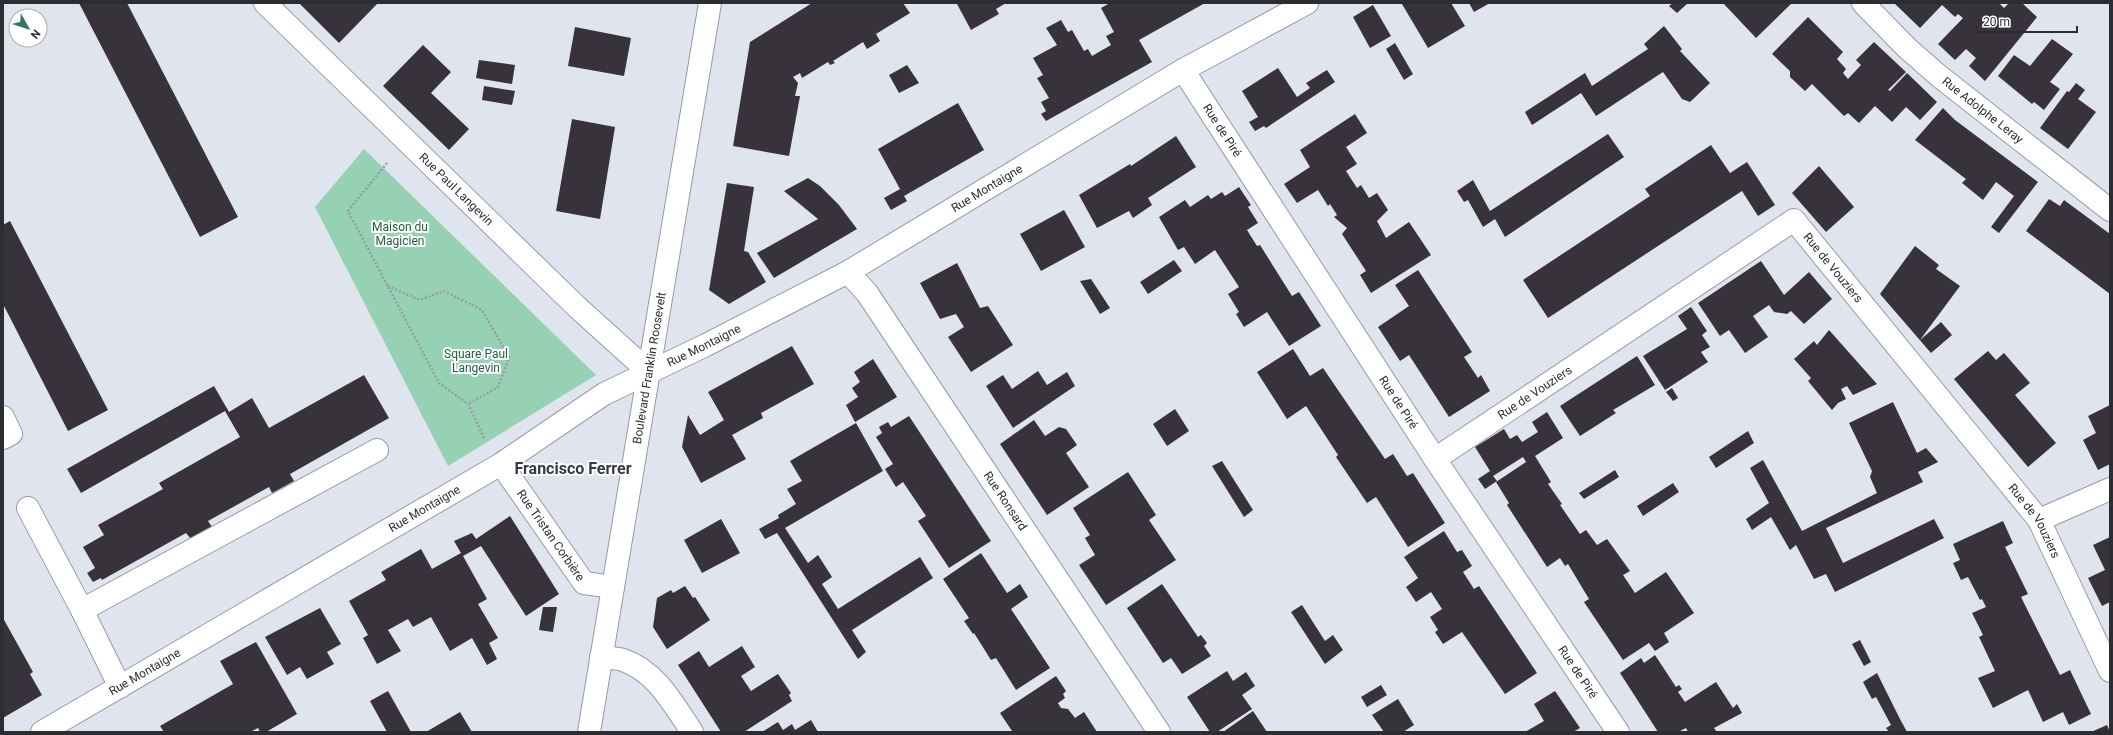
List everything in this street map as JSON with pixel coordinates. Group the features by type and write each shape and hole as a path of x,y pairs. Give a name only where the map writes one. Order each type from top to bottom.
{"street":[{"name":"Rue Paul Langevin","path":"265,3 587,317 649,372"},
{"name":"Boulevard Franklin Roosevelt","path":"589,732 710,3"},
{"name":"Rue Montaigne","path":"42,732 501,464 604,394 706,346 848,272 1183,70 1307,3"},
{"name":"Rue Adolphe Leray","path":"1863,3 1907,48 1939,76 2110,210"},
{"name":"Rue de Piré","path":"1183,70 1435,459 1618,732"},
{"name":"Rue de Vouziers","path":"1435,459 1794,220 2039,520 2110,671"},
{"name":"Rue Ronsard","path":"848,272 872,300 1159,732"},
{"path":"3,418 10,434 3,438"},
{"path":"82,610 377,450"},
{"name":"Rue Tristan Corbière","path":"501,464 584,582 613,587"},
{"path":"2039,520 2110,489"},
{"path":"28,508 120,686"},
{"path":"601,657 622,660 635,666 663,688 692,732"}],"path":[{"path":"409,143 382,167 348,211 439,383 468,404 486,442 501,464"},
{"path":"387,285 420,300 444,291 482,310 509,357 498,386 468,404"}],"green space":[{"name":"Square Paul Langevin","path":"364,149 596,375 448,466 315,207"}],"building":[{"path":"79,3 127,3 238,217 200,237"},
{"path":"378,3 339,43 300,4"},
{"path":"812,3 903,3 910,13 876,34 880,41 867,49 863,42 833,61 835,63 830,65 828,62 802,78 800,73 793,77 798,83 795,96 800,96 789,156 733,146 750,42"},
{"path":"1006,3 996,9 999,14 971,30 957,4"},
{"path":"1110,3 1205,3 1139,40 1152,62 1046,121 1041,114 1046,111 1041,102 1049,98 1037,78 1043,75 1033,58 1057,45 1046,28 1061,20 1068,32 1072,30 1084,51 1088,49 1092,56 1111,45 1106,36 1114,32 1101,8"},
{"path":"1451,3 1465,26 1428,48 1402,4"},
{"path":"1469,3 1490,3 1474,12"},
{"path":"1673,3 1688,3 1677,13 1669,6"},
{"path":"1723,3 1792,3 1756,38"},
{"path":"1894,3 1999,3 2004,8 2009,3 2022,3 2037,17 1985,81 1969,66 1976,58 1966,49 1955,60 1938,44 1963,18 1958,14 1955,17 1942,5 1920,28"},
{"path":"1373,5 1391,36 1370,48 1353,17"},
{"path":"1808,17 1843,52 1837,59 1846,69 1843,73 1848,79 1861,65 1856,60 1874,42 1906,72 1888,90 1890,91 1907,73 1937,102 1920,120 1906,107 1892,122 1875,106 1859,123 1848,113 1844,116 1812,84 1805,91 1790,77 1790,71 1772,54"},
{"path":"1664,26 1682,49 1680,51 1710,83 1690,102 1682,99 1663,72 1596,116 1581,93 1532,125 1525,112 1585,73 1592,86 1648,49 1644,44"},
{"path":"575,27 631,38 624,76 568,66"},
{"path":"2052,39 2073,54 2050,82 2060,89 2044,110 2034,102 2032,104 1998,76 2014,55 2030,66"},
{"path":"1395,43 1413,74 1404,80 1386,49"},
{"path":"423,45 451,72 431,93 469,129 449,150 383,86"},
{"path":"479,60 515,65 512,84 476,78"},
{"path":"907,65 919,83 899,93 889,75"},
{"path":"1278,68 1297,97 1310,88 1306,83 1327,70 1335,82 1266,128 1264,126 1255,131 1249,122 1258,117 1242,91"},
{"path":"2076,83 2085,90 2078,99 2096,112 2068,149 2040,128 2067,91 2069,92"},
{"path":"484,86 515,91 512,105 482,100"},
{"path":"958,103 984,150 904,196 907,201 891,210 884,198 900,189 878,149"},
{"path":"1943,108 1955,120 2038,182 1999,233 1991,227 2014,196 1996,182 1983,200 1962,183 1966,179 1915,140"},
{"path":"1355,114 1367,133 1346,147 1357,164 1346,171 1357,188 1361,185 1369,198 1377,193 1388,210 1377,221 1386,238 1409,222 1431,255 1371,293 1360,275 1366,271 1342,234 1347,228 1334,217 1337,215 1330,204 1328,206 1318,190 1297,203 1284,184 1310,167 1300,150"},
{"path":"572,119 615,127 600,219 556,211"},
{"path":"1608,134 1624,157 1505,237 1495,219 1483,227 1468,200 1464,202 1457,191 1473,180 1490,211"},
{"path":"1176,136 1196,167 1148,198 1152,205 1133,218 1129,211 1097,228 1079,195 1130,164 1131,166"},
{"path":"1711,145 1730,173 1747,162 1775,205 1758,216 1742,191 1548,318 1523,280 1650,196 1645,189"},
{"path":"1819,166 1854,207 1826,232 1792,193"},
{"path":"808,178 820,186 839,205 857,229 774,278 757,253 818,219 784,191"},
{"path":"727,183 754,187 744,251 748,252 766,282 729,304 709,290"},
{"path":"1239,187 1251,205 1248,207 1258,223 1247,230 1257,246 1260,245 1292,296 1299,292 1321,326 1289,346 1267,312 1244,327 1236,314 1239,312 1228,294 1239,287 1215,250 1195,264 1184,247 1178,250 1159,217 1185,200 1190,207 1208,195 1211,199 1222,192 1225,196"},
{"path":"2049,199 2060,206 2064,200 2110,234 2110,294 2026,231"},
{"path":"1064,210 1085,247 1041,271 1020,234"},
{"path":"10,221 108,410 68,431 3,304 3,225"},
{"path":"1915,246 1939,265 1936,269 1960,286 1920,340 1941,322 1952,335 1931,353 1880,294"},
{"path":"1174,260 1182,271 1148,294 1140,282"},
{"path":"1761,261 1784,295 1809,272 1832,299 1804,324 1791,311 1787,314 1774,312 1769,305 1753,316 1768,337 1745,353 1729,330 1720,336 1698,303"},
{"path":"957,263 980,308 988,306 1013,345 971,372 948,337 964,327 956,314 940,319 920,283"},
{"path":"1418,270 1472,352 1464,357 1478,378 1481,375 1490,391 1449,417 1409,355 1400,361 1378,327 1409,306 1395,285"},
{"path":"1091,279 1110,308 1100,314 1080,281"},
{"path":"1691,307 1707,331 1702,335 1710,347 1701,352 1708,362 1665,390 1643,356 1687,329 1678,316"},
{"path":"1829,330 1877,384 1853,395 1847,386 1841,389 1846,399 1838,403 1832,410 1808,381 1811,378 1794,359 1814,341 1817,345"},
{"path":"792,346 814,384 761,413 763,418 732,435 746,459 701,483 682,447 688,415 700,435 724,420 708,392"},
{"path":"1293,349 1310,376 1323,368 1385,459 1393,454 1407,476 1413,473 1445,523 1408,547 1376,497 1367,503 1336,457 1338,455 1306,406 1287,419 1257,372"},
{"path":"1988,351 1996,360 2004,353 2030,383 2015,395 2056,443 2028,467 1954,379"},
{"path":"1637,356 1655,385 1613,410 1616,413 1580,436 1560,406"},
{"path":"873,359 897,397 855,422 846,405 858,397 852,388 860,382 854,372"},
{"path":"1038,371 1047,385 1067,372 1075,386 1013,428 986,386 1003,375 1012,389"},
{"path":"364,375 389,418 290,474 294,481 272,493 269,487 208,521 212,527 191,539 186,533 102,580 101,578 93,582 87,573 95,568 83,547 104,535 98,525 163,489 159,483 240,437 225,411 81,493 67,469 214,386 229,412 252,398 269,428"},
{"path":"1672,388 1678,398 1673,401 1666,392"},
{"path":"1893,402 1917,453 1926,448 1938,462 1918,472 1923,482 1826,528 1843,563 1934,519 1944,538 1835,592 1826,574 1814,579 1796,545 1790,550 1771,517 1752,530 1746,519 1769,503 1750,468 1763,460 1802,531 1877,493 1870,477 1872,471 1849,423"},
{"path":"2110,405 2110,464 2098,470 2083,440 2096,433 2088,416"},
{"path":"1175,409 1189,431 1167,446 1153,424"},
{"path":"1547,412 1563,438 1535,456 1551,482 1548,484 1562,504 1560,505 1580,534 1586,530 1597,545 1607,539 1630,571 1623,575 1635,593 1666,572 1694,613 1664,633 1669,642 1655,651 1649,643 1623,660 1584,602 1589,599 1568,564 1565,566 1560,558 1547,567 1507,505 1509,503 1496,482 1526,462 1523,457 1493,476 1497,481 1485,489 1478,479 1490,471 1475,447 1504,429 1510,439 1517,435 1522,442 1538,432 1532,422"},
{"path":"909,416 991,541 949,568 918,521 926,516 903,482 896,487 885,469 893,464 876,437 882,433 879,427 888,422 891,427"},
{"path":"1034,420 1045,436 1059,427 1066,429 1077,445 1066,453 1089,487 1047,515 1000,444"},
{"path":"856,423 883,471 785,528 808,563 818,555 832,577 822,584 838,609 920,557 933,578 852,630 866,652 858,659 777,533 765,539 759,529 779,518 778,515 796,504 787,489 802,481 790,461"},
{"path":"1748,431 1754,443 1716,468 1709,457"},
{"path":"1222,461 1253,510 1244,517 1212,466"},
{"path":"1615,470 1619,477 1584,499 1579,493"},
{"path":"1128,472 1156,515 1149,520 1176,560 1106,605 1079,565 1095,555 1085,538 1090,535 1073,508"},
{"path":"1673,483 1679,492 1643,516 1637,506"},
{"path":"510,516 559,594 526,616 481,546 463,556 487,599 478,604 498,638 489,643 497,659 487,665 472,638 450,651 431,617 413,627 408,619 388,630 401,651 377,664 363,638 368,635 349,601 386,580 381,572 421,549 432,569 461,553 454,541 472,533 476,539"},
{"path":"721,519 740,553 702,573 684,540"},
{"path":"2003,521 2013,543 2005,547 2028,594 2021,597 2060,675 2070,670 2091,714 2069,725 2063,712 2043,722 2028,690 1993,708 1978,678 1995,671 1979,637 1983,635 1972,613 1986,607 1982,599 1980,600 1968,577 1961,580 1953,563 1960,560 1953,544"},
{"path":"1444,531 1457,552 1462,550 1472,566 1463,572 1474,589 1479,586 1537,673 1505,694 1462,632 1443,644 1435,632 1438,630 1430,617 1442,609 1431,592 1416,602 1406,587 1418,578 1404,557"},
{"path":"2110,537 2110,602 2102,606 2088,578 2105,570 2093,545"},
{"path":"981,553 1007,593 1020,584 1028,597 1011,609 1050,668 1016,690 996,658 991,660 974,633 973,634 964,621 969,618 943,579"},
{"path":"1162,584 1198,637 1201,635 1207,643 1204,646 1211,656 1182,674 1171,658 1163,663 1127,608"},
{"path":"685,586 693,598 695,597 710,620 667,649 653,627 657,598 671,590 673,593"},
{"path":"1302,605 1325,641 1333,635 1343,650 1325,664 1291,612"},
{"path":"543,607 557,607 553,632 539,630"},
{"path":"320,608 341,644 327,652 334,664 307,679 300,667 287,675 265,637"},
{"path":"3,618 33,672 30,674 42,695 3,718"},
{"path":"1860,640 1871,662 1864,666 1852,644"},
{"path":"256,642 297,714 266,732 260,732 258,728 250,732 164,732 160,726 233,684 220,661"},
{"path":"742,646 755,667 741,676 751,691 778,674 791,693 789,695 792,701 744,732 721,732 678,665 699,651 709,667"},
{"path":"1655,655 1676,687 1679,685 1682,689 1678,692 1685,702 1716,682 1733,708 1737,704 1742,713 1714,728 1717,732 1688,732 1686,728 1678,732 1658,732 1620,673 1641,658 1644,663"},
{"path":"1227,671 1233,681 1246,672 1255,686 1242,695 1252,709 1217,732 1210,732 1187,697"},
{"path":"1877,673 1907,732 1889,732 1886,728 1891,725 1876,697 1872,699 1863,682"},
{"path":"1056,676 1066,691 1063,694 1065,698 1058,703 1061,708 1068,709 1075,718 1084,712 1097,732 1012,731 1000,713"},
{"path":"1381,685 1387,695 1367,707 1361,697"},
{"path":"388,691 411,732 387,732 370,701"},
{"path":"1555,691 1580,728 1573,732 1525,732 1544,721 1534,704"},
{"path":"1398,699 1414,725 1403,732 1384,732 1372,715"},
{"path":"1253,711 1267,732 1223,732"},
{"path":"460,712 472,732 426,732"},
{"path":"811,720 818,732 762,732 778,722 783,730 792,724 795,730"},
{"path":"2107,725 2110,732 2091,732"}],"district":[{"name":"Francisco Ferrer","path":"573,468"}],"park label":[{"name":"Maison du Magicien","path":"400,234"}]}
